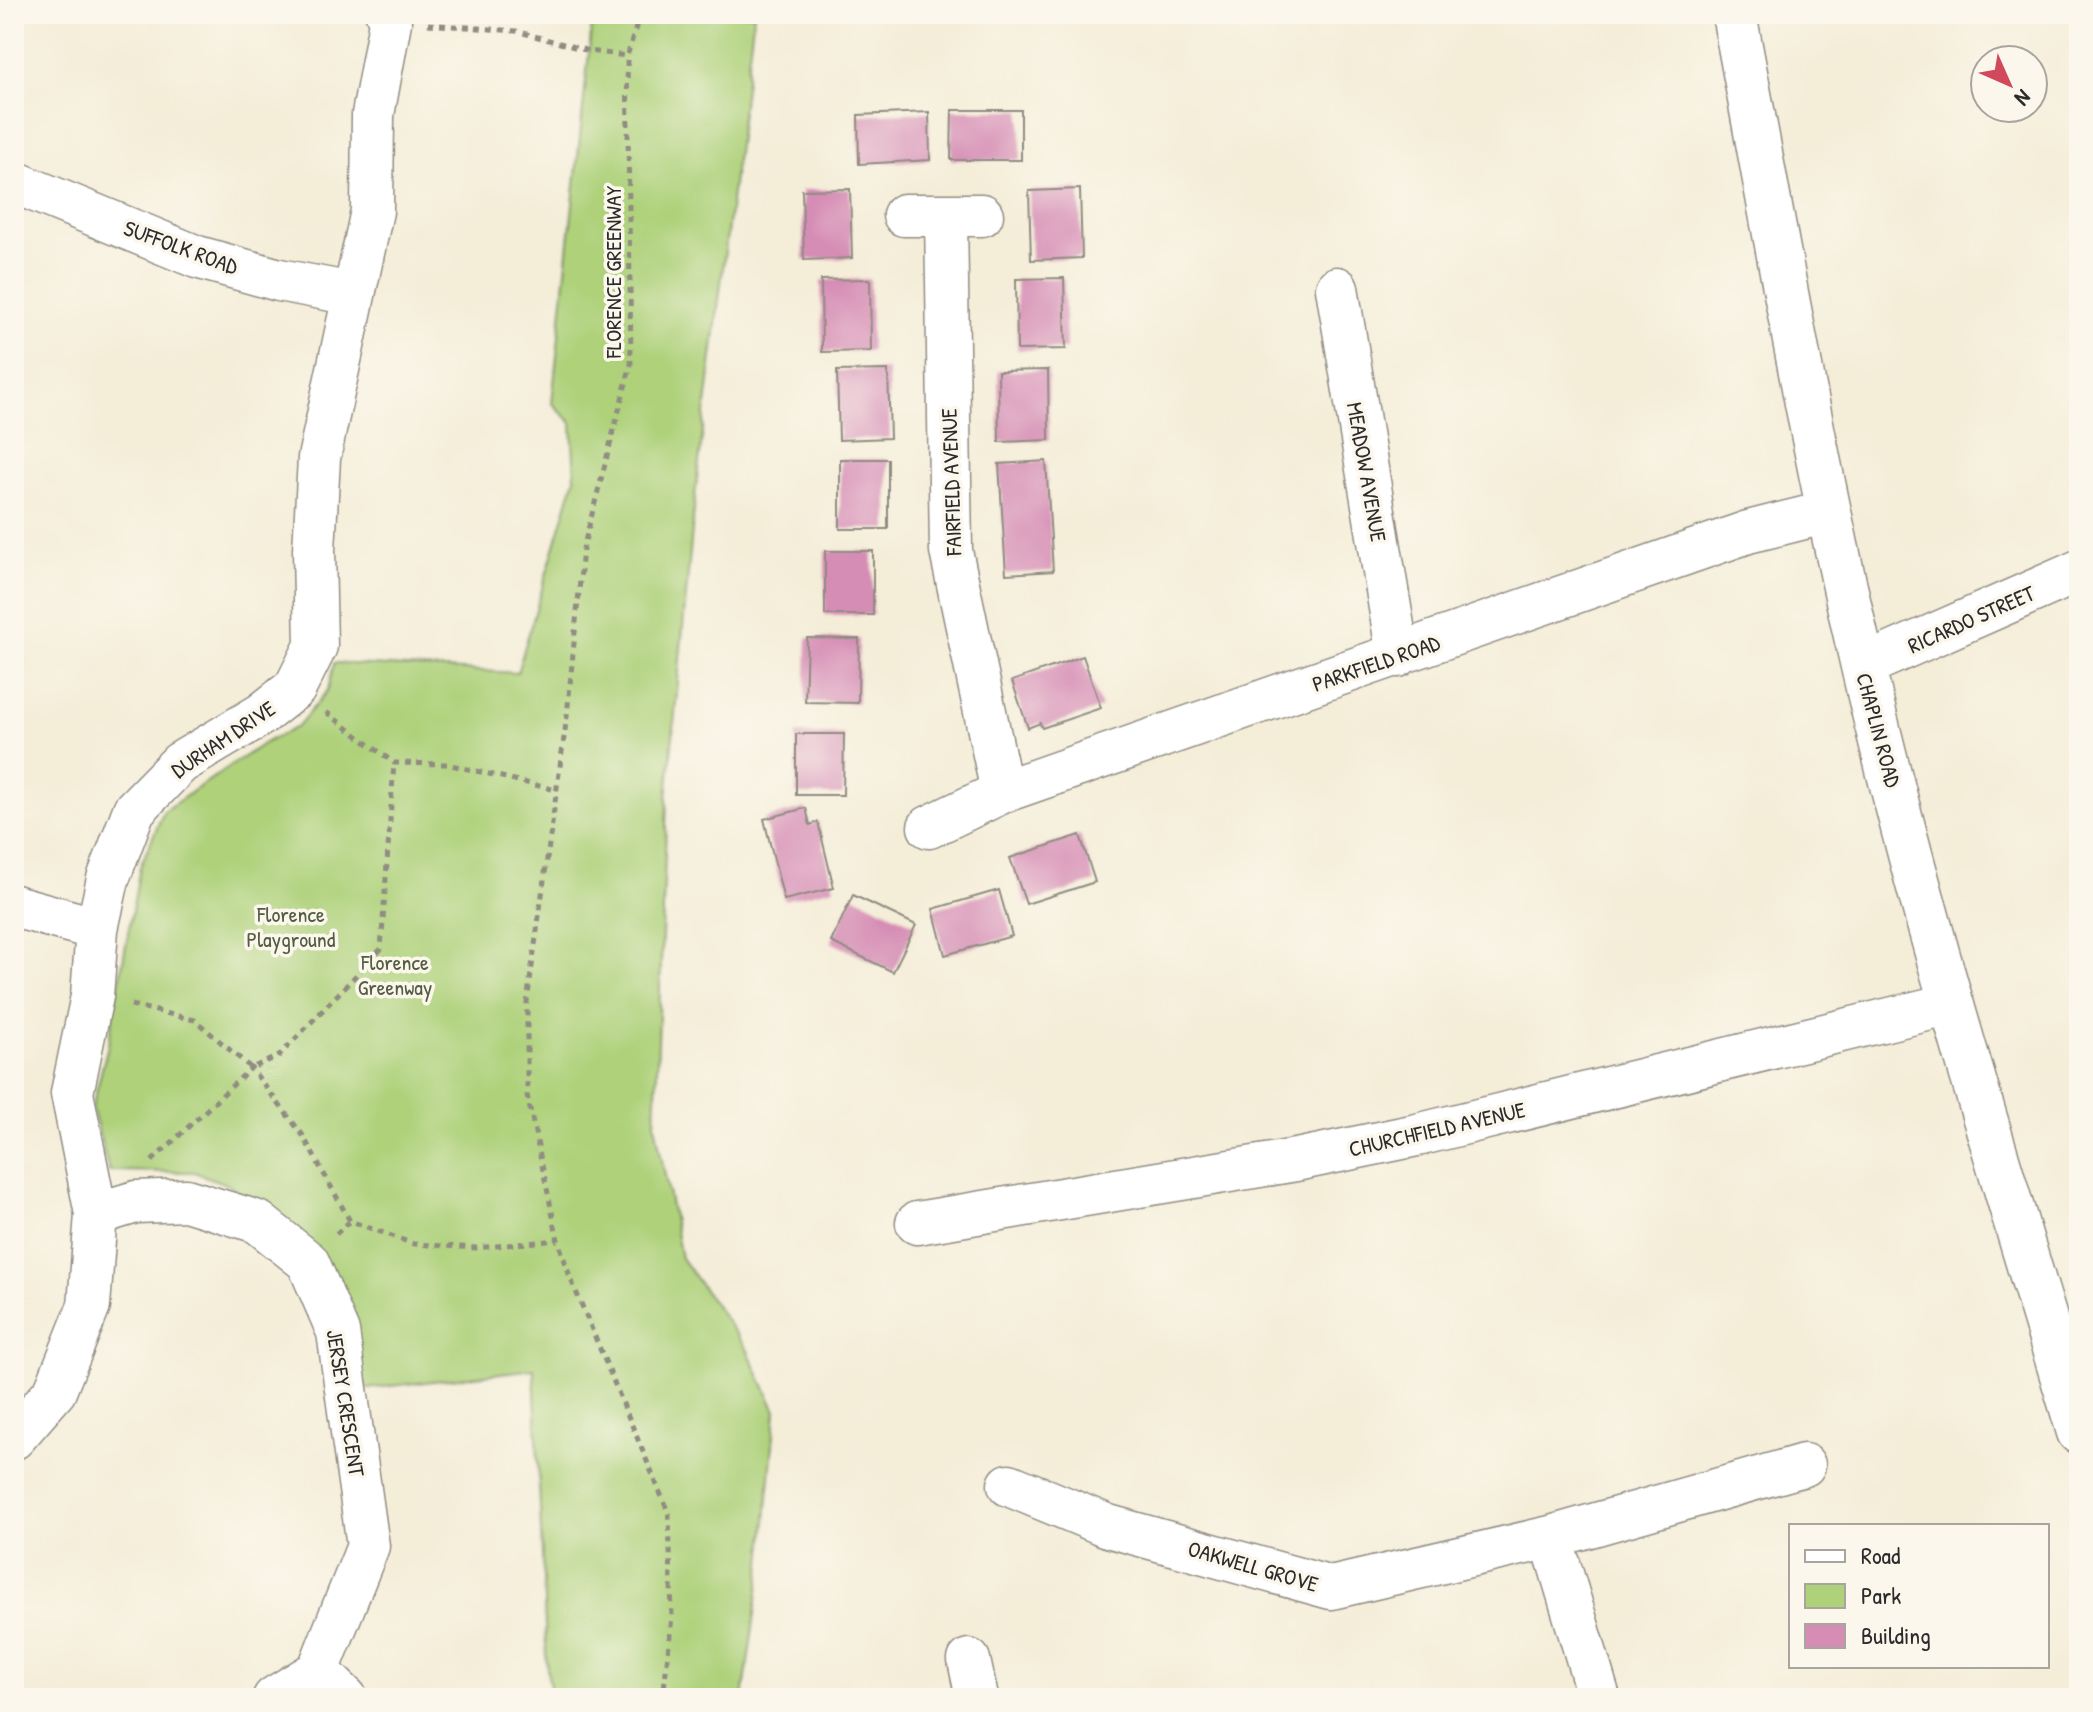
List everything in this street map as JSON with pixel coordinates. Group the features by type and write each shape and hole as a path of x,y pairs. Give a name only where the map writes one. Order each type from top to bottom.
{"street":[{"name":"CHAPLIN ROAD","path":"1734,14 1828,512 1863,666 1951,1004 2079,1432"},
{"name":"DURHAM DRIVE","path":"14,1438 55,1391 89,1306 96,1214 72,1093 92,996 97,929 108,879 134,810 180,763 262,714 295,688 316,646 314,550 319,458 372,211 373,115 388,18"},
{"name":"SUFFOLK ROAD","path":"14,182 197,257 279,280 353,294"},
{"name":"FAIRFIELD AVENUE","path":"904,215 964,215 951,551 1002,792"},
{"name":"MEADOW AVENUE","path":"1337,288 1398,656"},
{"name":"PARKFIELD ROAD","path":"929,827 1002,792 1748,532 1828,512"},
{"name":"RICARDO STREET","path":"1863,666 2079,571"},
{"path":"14,906 97,929"},
{"name":"CHURCHFIELD AVENUE","path":"917,1223 1296,1160 1417,1135 1951,1004"},
{"name":"JERSEY CRESCENT","path":"96,1214 136,1202 186,1200 258,1222 308,1262 338,1332 368,1546 332,1684 274,1698"},
{"name":"OAKWELL GROVE","path":"1009,1485 1108,1526 1331,1588 1551,1537 1804,1465"},
{"path":"1551,1537 1599,1698"}],"path":[{"name":"FLORENCE GREENWAY","path":"640,14 627,56 631,364 583,549 556,790 527,1002 527,1095 558,1240 669,1514 672,1617 663,1698"},
{"path":"388,18 516,31 589,51 627,56"},
{"path":"295,688 394,763 447,764 556,790"},
{"path":"136,1202 154,1157 251,1068 279,1056 381,949 394,763"},
{"path":"92,996 195,1020 251,1068 302,1134 350,1221 414,1244 476,1248 558,1240"}],"green space":[{"name":"Florence Greenway","path":"593,14 754,14 696,487 667,799 655,1124 681,1258 747,1349 776,1411 762,1564 743,1698 552,1698 547,1670 534,1369 367,1389 275,1213 226,1184 194,1172 109,1171 92,1108 108,1045 140,867 164,811 264,743 297,727 328,690 334,663 517,673 575,478 572,423 552,403"}],"building":[{"path":"952,110 1021,110 1021,160 951,160"},
{"path":"929,112 930,160 859,164 858,115"},
{"path":"850,189 852,258 804,260 802,190"},
{"path":"1080,189 1082,258 1031,260 1029,191"},
{"path":"1064,278 1066,349 1017,350 1016,279"},
{"path":"870,279 871,351 822,352 821,280"},
{"path":"888,370 890,438 839,440 837,371"},
{"path":"1048,370 1049,440 999,442 998,371"},
{"path":"840,459 888,459 888,529 840,529"},
{"path":"1046,461 1053,571 1006,574 999,464"},
{"path":"825,551 873,551 873,615 825,615"},
{"path":"807,638 859,639 858,703 805,702"},
{"path":"1083,656 1101,708 1042,728 1040,723 1028,728 1012,681"},
{"path":"796,734 844,734 843,795 796,795"},
{"path":"806,808 810,825 818,822 834,888 784,900 764,819"},
{"path":"1080,835 1095,882 1026,904 1010,858"},
{"path":"999,890 1012,936 945,955 933,909"},
{"path":"853,895 916,925 893,972 831,942"}],"park label":[{"name":"Florence Playground","path":"291,926"}]}
